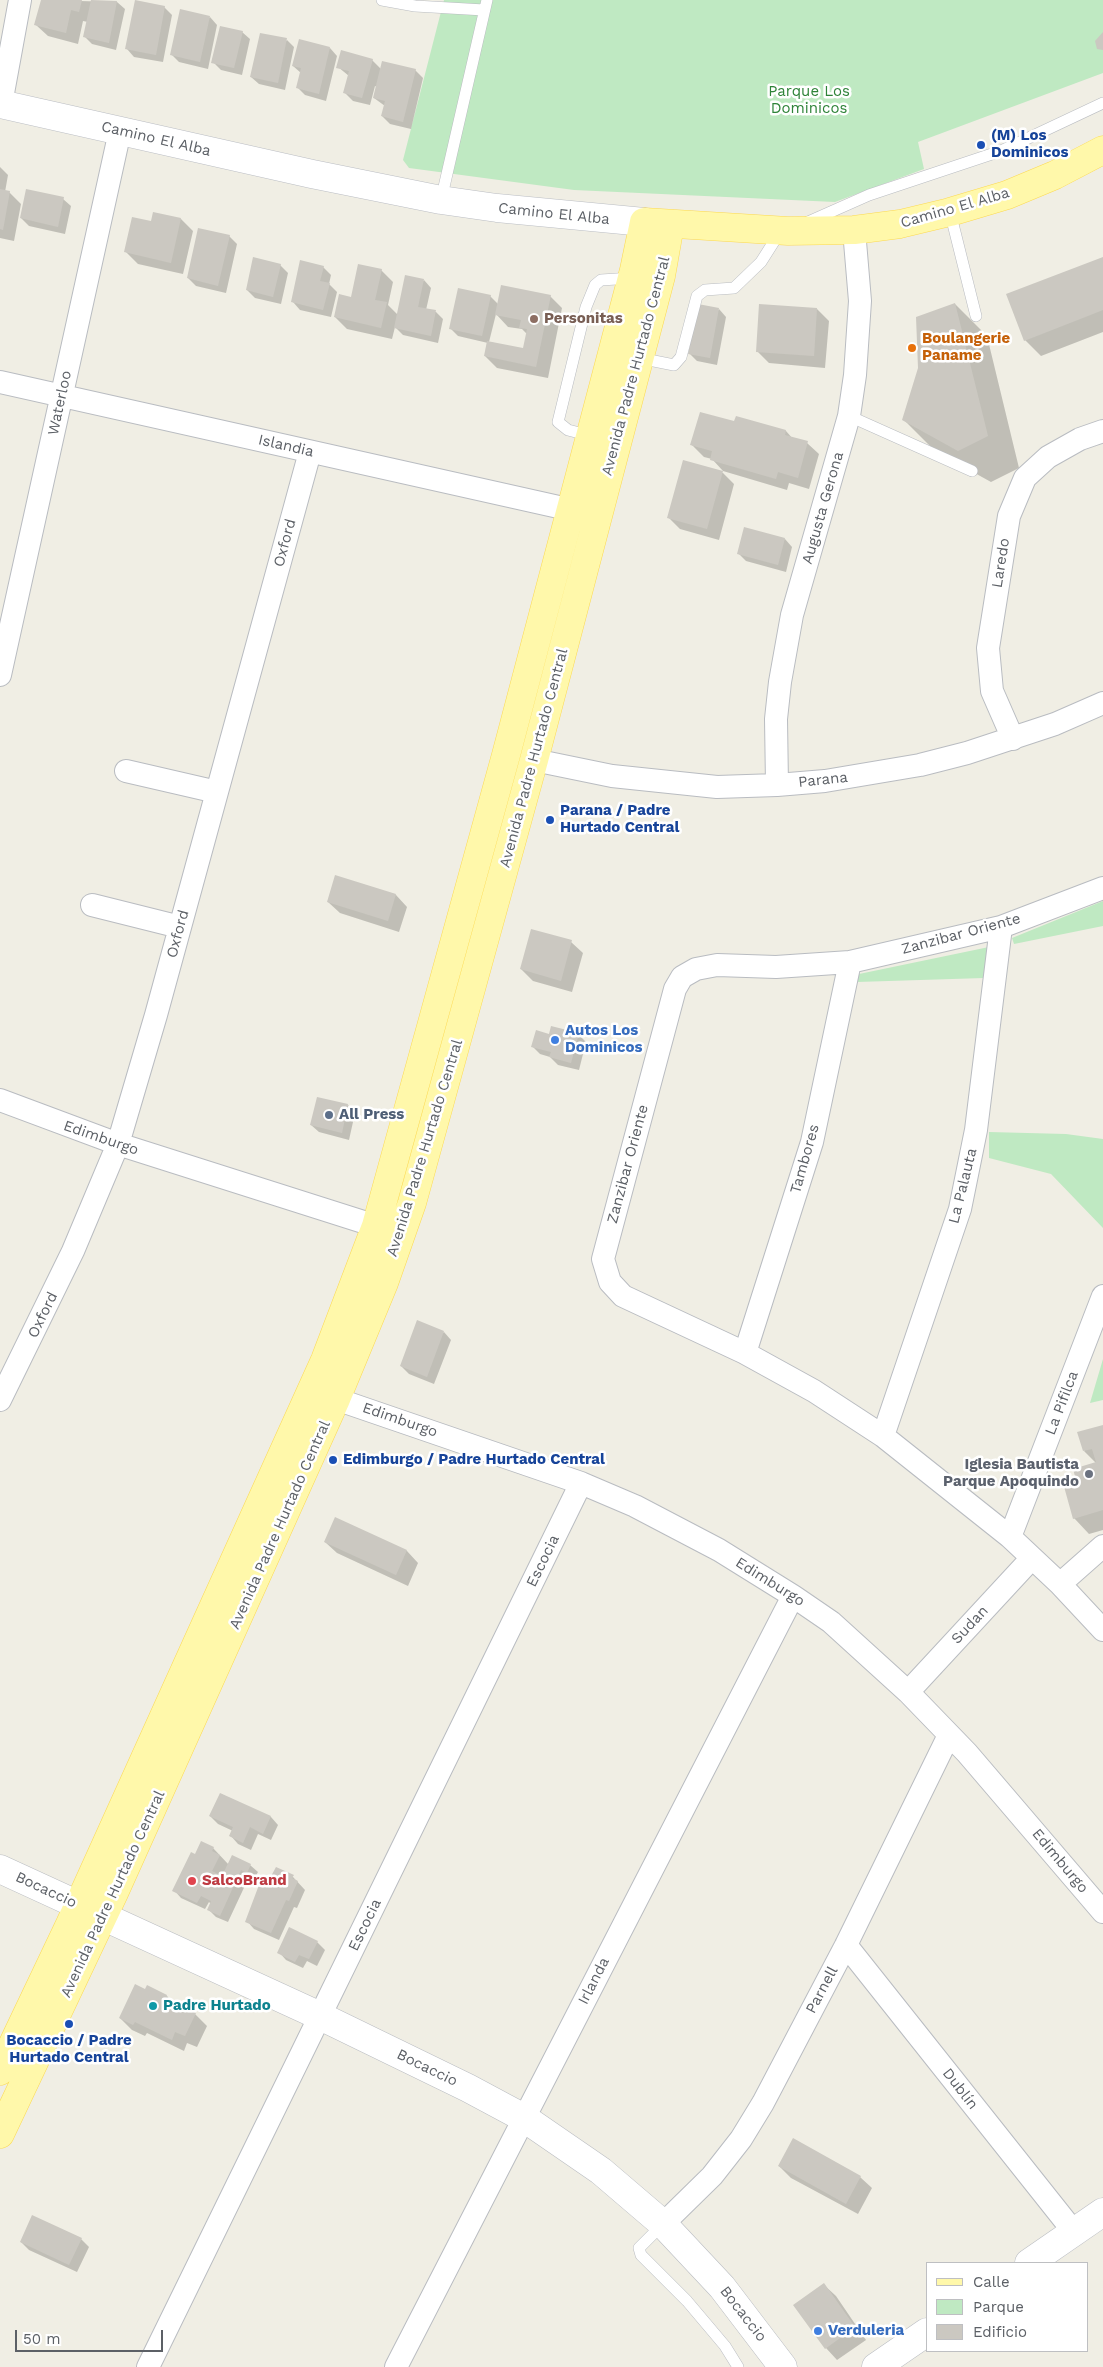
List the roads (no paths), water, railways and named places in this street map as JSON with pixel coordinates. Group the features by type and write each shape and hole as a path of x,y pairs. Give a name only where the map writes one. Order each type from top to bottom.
{"main road":[{"name":"Camino El Alba","path":"657,223 784,231 854,230 900,224 950,212 1007,194 1055,175 1103,150"},
{"name":"Avenida Padre Hurtado Central","path":"0,2071 78,1905 325,1360 376,1226 413,1099 572,510 632,278 657,223"},
{"name":"Avenida Padre Hurtado Central","path":"0,2134 103,1916 336,1399 384,1283 412,1203 534,760 661,276 657,223"}],"street":[{"path":"0,104 20,0"},
{"name":"Camino El Alba","path":"0,104 312,174 441,200 497,208 657,223"},
{"name":"Waterloo","path":"0,675 120,131"},
{"name":"Augusta Gerona","path":"777,785 776,719 780,682 791,625 848,416 859,338 860,300 854,230"},
{"name":"Islandia","path":"0,382 572,510"},
{"name":"Laredo","path":"1013,739 992,691 988,648 1009,516 1025,478 1048,457 1080,439 1103,431"},
{"name":"Oxford","path":"0,1400 73,1251 118,1144 180,927 310,452"},
{"name":"Parana","path":"534,760 612,776 664,783 717,787 777,785 873,774 920,765 1013,739 1103,703"},
{"path":"126,771 217,792"},
{"name":"Zanzibar Oriente","path":"1103,888 1001,927 850,962 776,967 717,965 696,969 682,977 675,989 602,1259 610,1282 623,1296 746,1353 814,1391 883,1436 1010,1537 1060,1584 1103,1630"},
{"path":"92,905 180,927"},
{"name":"La Palauta","path":"883,1436 960,1209 976,1130 1001,927"},
{"name":"Tambores","path":"746,1353 812,1142 850,962"},
{"name":"Edimburgo","path":"0,1100 118,1144 376,1226"},
{"name":"La Pifilca","path":"1010,1537 1103,1296"},
{"name":"Edimburgo","path":"336,1399 582,1483 635,1506 719,1550 793,1596 831,1622 908,1692 1032,1827 1103,1912"},
{"name":"Escocia","path":"148,2367 582,1483"},
{"path":"1060,1584 1103,1546"},
{"name":"Sudan","path":"908,1692 1032,1558"},
{"name":"Irlanda","path":"396,2367 793,1596"},
{"name":"Parnell","path":"663,2224 712,2176 741,2139 763,2103 846,1945 949,1735"},
{"name":"Bocaccio","path":"0,1869 320,2016 468,2088 524,2118 601,2171 663,2224 722,2288 783,2367"},
{"name":"Dublín","path":"846,1945 1074,2232"},
{"path":"1030,2262 1103,2212"},
{"path":"876,2367 926,2333"}],"lane":[{"path":"382,0 415,6 486,5 441,200"},
{"path":"639,358 674,365 681,357 697,296 706,290 734,288 761,262 784,231 868,195 1001,151 1103,104"},
{"path":"950,212 976,316"},
{"path":"591,436 568,430 558,422 586,307 595,285 601,280 632,278"},
{"path":"848,416 972,471"},
{"path":"663,2224 639,2248 641,2255 687,2300 725,2346 738,2367"}],"place":[{"name":"(M) Los Dominicos","path":"981,145"},
{"name":"Personitas","path":"534,319"},
{"name":"Boulangerie Paname","path":"912,348"},
{"name":"Parana / Padre Hurtado Central","path":"550,820"},
{"name":"Autos Los Dominicos","path":"555,1040"},
{"name":"All Press","path":"329,1115"},
{"name":"Edimburgo / Padre Hurtado Central","path":"333,1460"},
{"name":"Iglesia Bautista Parque Apoquindo","path":"1089,1474"},
{"name":"SalcoBrand","path":"192,1881"},
{"name":"Padre Hurtado","path":"153,2006"},
{"name":"Bocaccio / Padre Hurtado Central","path":"69,2024"},
{"name":"Verduleria","path":"818,2331"}],"park label":[{"name":"Parque Los Dominicos","path":"809,100"}]}
